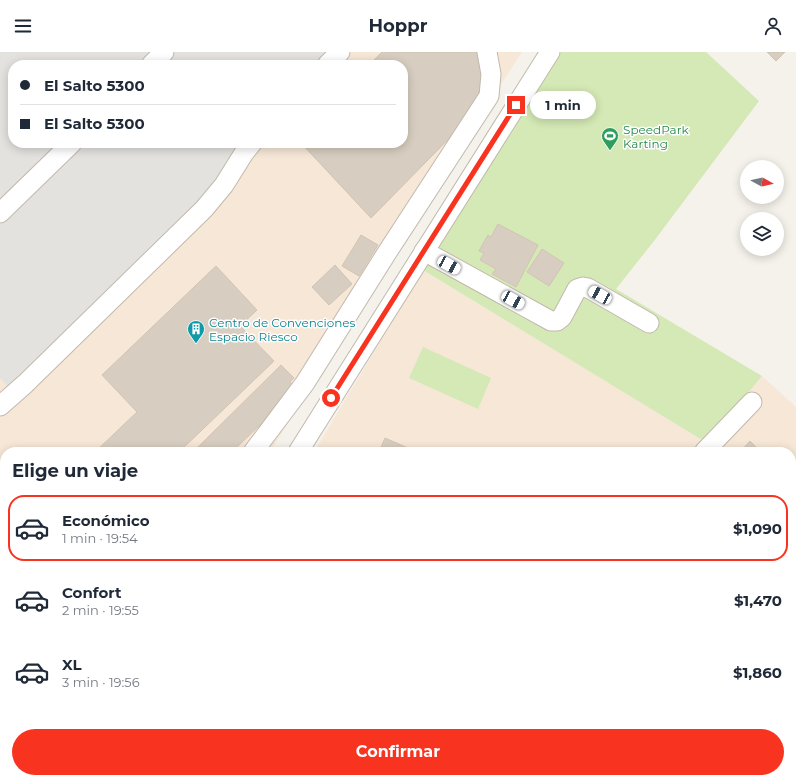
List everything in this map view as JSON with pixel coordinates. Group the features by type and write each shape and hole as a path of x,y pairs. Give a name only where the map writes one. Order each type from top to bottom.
{"lane":[{"path":"156,60 164,52"},
{"path":"332,60 340,52"},
{"path":"256,447 305,383 388,251 489,96 491,74 487,52"},
{"path":"301,447 550,52"},
{"path":"0,213 67,148"},
{"path":"0,406 25,384 204,209 224,185 249,148"},
{"path":"424,251 551,321 557,321 562,317 577,289 583,287 588,288 649,323"},
{"path":"709,447 752,402"}],"shaded area":[{"path":"0,52 522,52 436,183 273,447 0,447"},
{"path":"0,52 329,52 321,60 8,60 8,148 242,148 211,197 12,391 0,378"},
{"path":"423,270 707,443 762,376 796,407 796,447 317,447"}],"green space":[{"path":"561,52 706,52 759,101 616,289 762,376 707,443 423,270"},
{"path":"423,347 491,378 478,409 409,378"}],"building":[{"path":"382,52 476,52 479,55 486,82 477,110 371,218 306,148 408,148 408,60 374,60"},
{"path":"767,52 785,52 776,61"},
{"path":"498,224 538,245 516,287 492,274 496,269 480,260 484,253 479,251 488,235 491,237"},
{"path":"361,235 378,245 359,276 342,266"},
{"path":"542,249 564,263 549,286 527,272"},
{"path":"335,265 352,284 329,305 312,287"},
{"name":"Centro de Convenciones Espacio Riesco","path":"216,266 257,310 240,326 274,361 184,447 100,447 137,412 102,375"},
{"path":"281,365 294,378 290,382 297,389 237,447 198,447"},
{"path":"385,438 406,447 381,447"},
{"path":"750,441 756,447 745,447"}],"place":[{"name":"SpeedPark Karting","path":"610,151"},
{"name":"Centro de Convenciones Espacio Riesco","path":"196,344"}],"route":[{"path":"331,398 516,105"}]}
